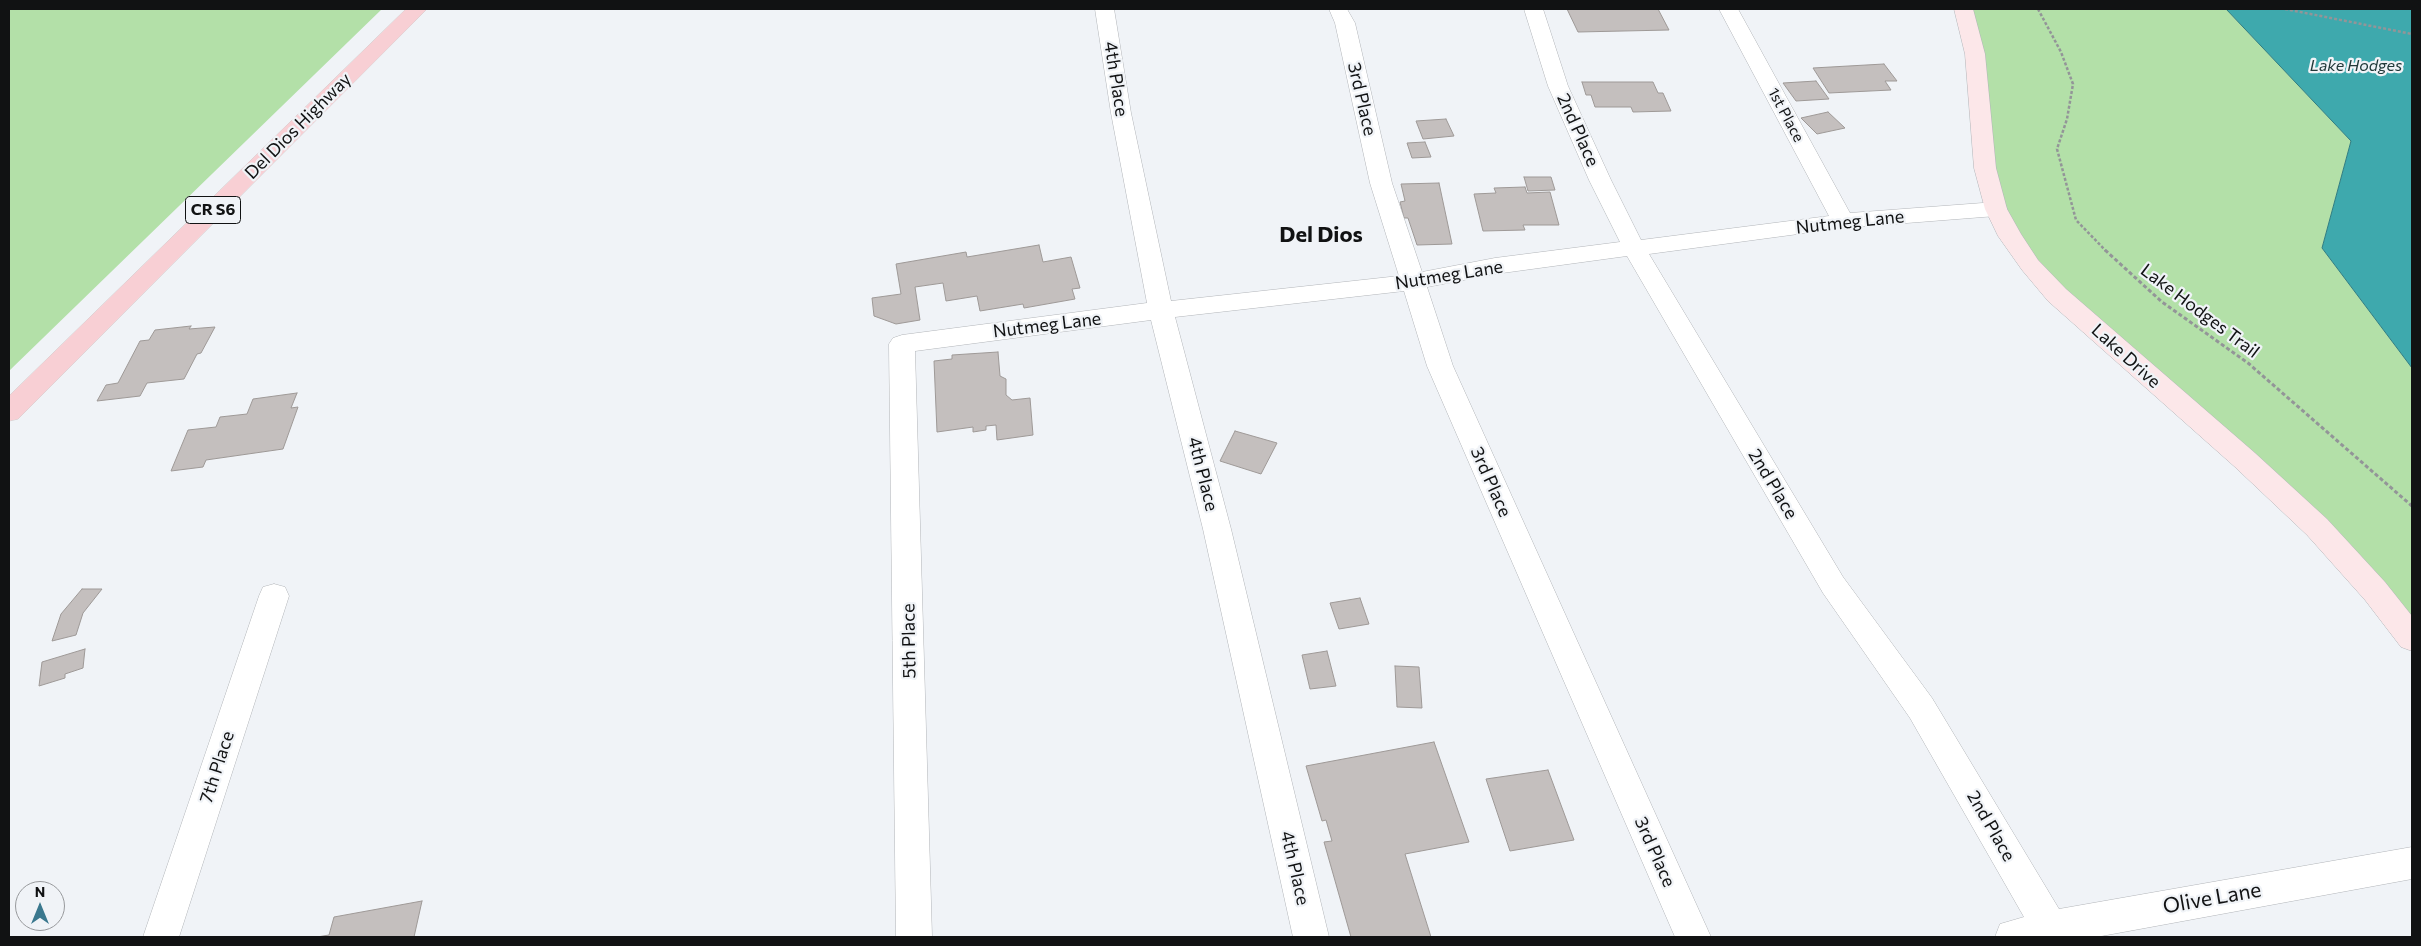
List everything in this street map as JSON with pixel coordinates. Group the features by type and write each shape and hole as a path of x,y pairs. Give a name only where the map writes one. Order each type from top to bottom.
{"main road":[{"name":"Del Dios Highway","path":"9,412 417,9"}],"street":[{"name":"4th Place","path":"1104,9 1121,114 1161,310 1217,529 1311,937"},
{"name":"3rd Place","path":"1338,9 1345,23 1381,183 1440,366 1693,937"},
{"name":"2nd Place","path":"1533,9 1558,86 1634,250 1833,585 1921,708 2053,933"},
{"name":"1st Place","path":"1729,9 1843,221"},
{"name":"Lake Drive","path":"1963,9 1975,54 1985,168 1996,209 2010,236 2025,258 2057,295 2245,460 2317,527 2376,591 2412,638"},
{"name":"Nutmeg Lane","path":"902,344 1161,310 1413,282 1495,266 1634,250 1843,221 1996,209"},
{"name":"5th Place","path":"902,344 914,937"},
{"name":"7th Place","path":"161,937 274,596"},
{"name":"Olive Lane","path":"2013,937 2053,933 2412,864"}],"path":[{"name":"Lake Hodges Trail","path":"2038,9 2062,52 2073,84 2068,119 2060,135 2058,149 2076,220 2112,257 2162,302 2248,363 2412,506"},
{"path":"2285,9 2412,34"}],"green space":[{"path":"9,9 382,9 9,371"},
{"path":"1963,9 2226,9 2351,141 2322,248 2412,368 2412,638 2375,591 2057,295 1996,209 1968,20"}],"water":[{"name":"Lake Hodges","path":"2226,9 2412,9 2412,368 2322,248 2351,141"}],"building":[{"path":"1567,9 1658,9 1669,30 1578,32"},
{"path":"1884,64 1897,81 1885,81 1891,90 1829,93 1813,68"},
{"path":"1816,81 1829,99 1796,101 1783,83"},
{"path":"1582,82 1653,82 1658,93 1663,93 1671,111 1633,112 1631,107 1595,107 1591,95 1586,95"},
{"path":"1828,112 1845,128 1817,134 1801,118"},
{"path":"1446,119 1454,136 1423,139 1416,121"},
{"path":"1425,142 1431,157 1412,158 1407,143"},
{"path":"1524,177 1551,177 1555,190 1528,191"},
{"path":"1439,183 1452,244 1417,245 1408,218 1404,218 1400,202 1405,201 1401,184"},
{"path":"1525,187 1527,193 1550,192 1559,225 1523,225 1525,230 1483,231 1474,194 1496,193 1494,188"},
{"path":"1039,245 1043,262 1071,257 1080,288 1072,289 1075,299 1024,308 1023,304 980,311 977,296 946,301 943,283 915,287 920,320 896,324 874,316 872,298 901,294 896,264 966,252 967,257"},
{"path":"191,326 189,329 215,327 201,353 197,354 184,379 147,383 140,396 97,401 106,385 118,383 140,341 149,340 155,330"},
{"path":"998,352 1000,376 1006,379 1006,395 1012,400 1030,398 1033,435 997,440 996,425 986,426 986,430 973,432 973,427 937,432 934,361 952,359 952,355"},
{"path":"297,393 291,408 298,407 283,449 206,460 203,467 171,471 188,430 216,427 220,417 247,414 253,399"},
{"path":"1235,431 1277,443 1261,474 1220,461"},
{"path":"82,589 102,589 83,613 76,635 52,641 61,614"},
{"path":"1360,598 1369,624 1339,629 1330,603"},
{"path":"85,649 83,668 65,674 65,678 39,686 42,662"},
{"path":"1327,651 1336,686 1310,689 1302,655"},
{"path":"1395,666 1419,667 1422,708 1397,707"},
{"path":"1434,742 1469,842 1405,854 1431,937 1351,937 1324,842 1332,841 1326,820 1322,821 1306,766"},
{"path":"1548,770 1574,840 1510,851 1486,779"},
{"path":"422,901 414,937 317,937 329,935 334,917"}],"district":[{"name":"Del Dios","path":"1321,235"}]}
